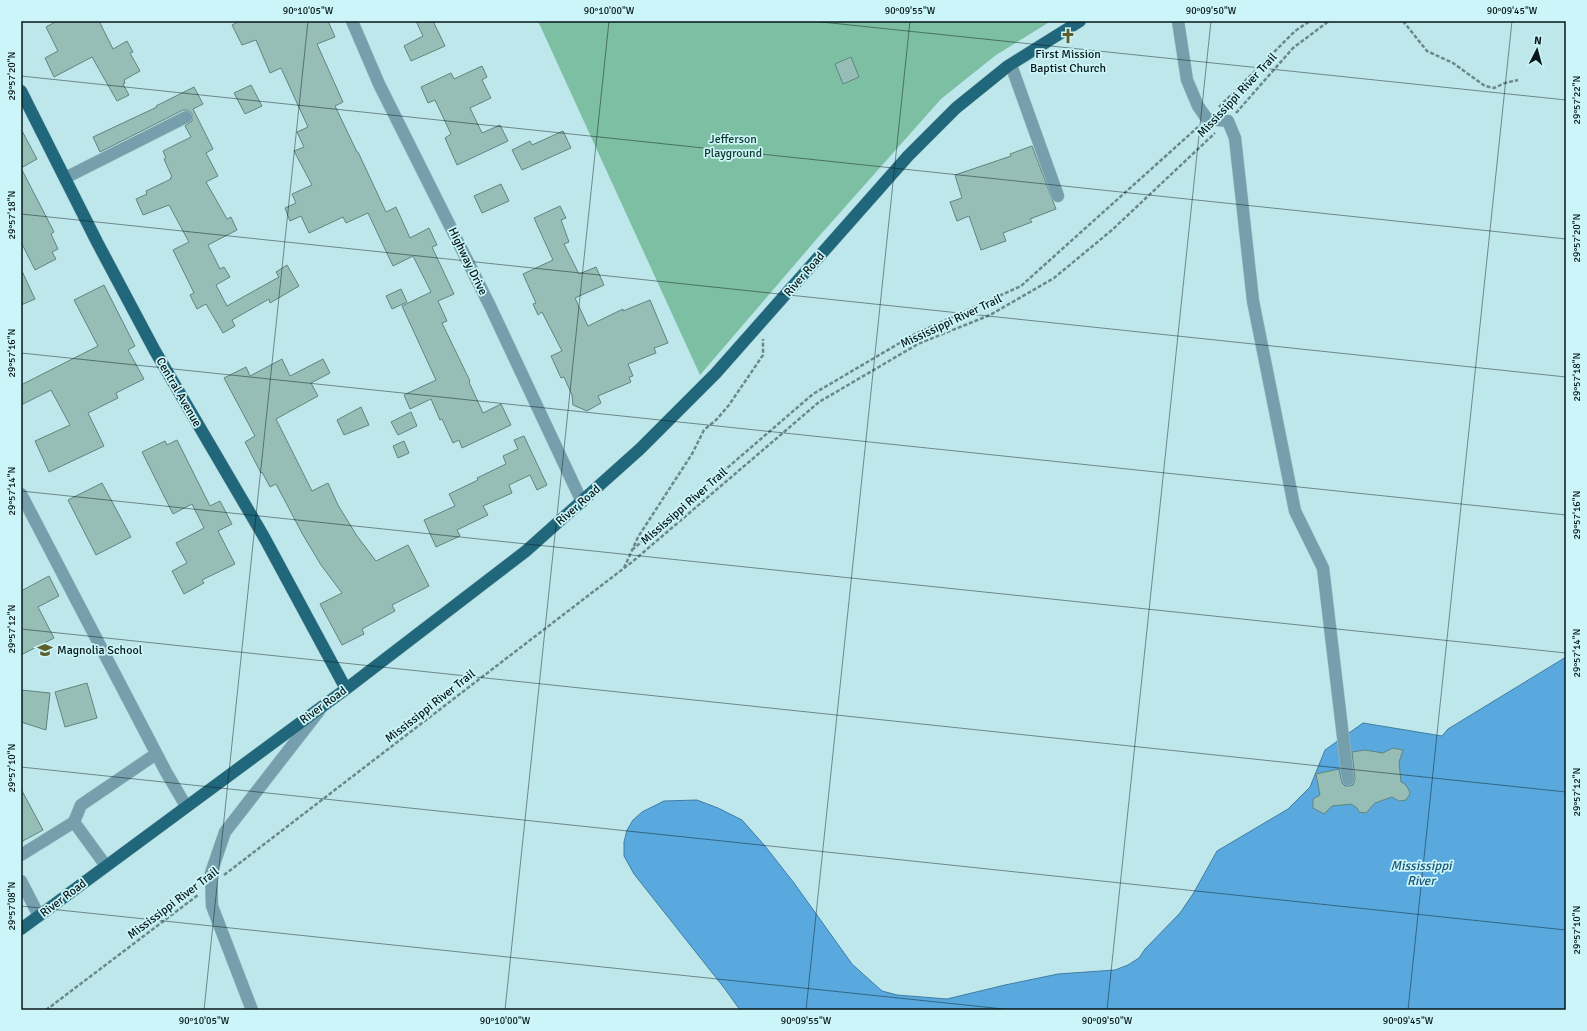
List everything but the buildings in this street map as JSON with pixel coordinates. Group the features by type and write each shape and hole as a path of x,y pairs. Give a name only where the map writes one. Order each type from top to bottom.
{"main road":[{"name":"River Road","path":"21,929 326,702 346,689 526,551 640,450 716,373 908,156 956,108 1011,65 1080,21"},
{"name":"Central Avenue","path":"21,91 97,242 155,351 264,537 346,689"}],"street":[{"name":"Highway Drive","path":"352,21 379,84 490,306 582,502"},
{"path":"1178,21 1187,80 1198,106 1207,119 1228,122 1235,138 1253,301 1295,511 1323,568 1348,779"},
{"path":"1011,65 1058,196"},
{"path":"65,178 186,117"},
{"path":"21,494 156,754 186,806"},
{"path":"252,1010 212,906 211,873 225,832 326,702"},
{"path":"21,854 74,822 81,805 156,754"},
{"path":"74,822 106,866"},
{"path":"21,881 39,916"}],"path":[{"path":"632,550 814,394 915,334 1021,286 1207,119 1296,31 1310,21"},
{"name":"Mississippi River Trail","path":"46,1010 211,886 624,568 819,402 918,344 990,314 1054,278 1112,230 1228,122 1293,48 1329,21"},
{"path":"1403,21 1426,50 1453,63 1484,86 1494,88 1505,83 1518,80"},
{"path":"624,568 638,537 692,454 704,430 716,420 729,405 762,355 764,319"}],"green space":[{"name":"Jefferson Playground","path":"538,21 1051,21 996,55 941,99 821,234 700,375"}],"water":[{"name":"Mississippi River","path":"1566,657 1566,1010 740,1010 634,874 624,856 624,842 627,830 633,820 642,812 664,801 697,800 718,808 742,820 794,883 852,964 882,991 897,995 947,999 1058,974 1115,970 1128,965 1139,958 1145,949 1180,913 1193,894 1217,851 1288,809 1310,787 1325,750 1363,723 1442,736 1448,729"}],"place":[{"name":"First Mission Baptist Church","path":"1068,36"},
{"name":"Magnolia School","path":"45,650"}]}
